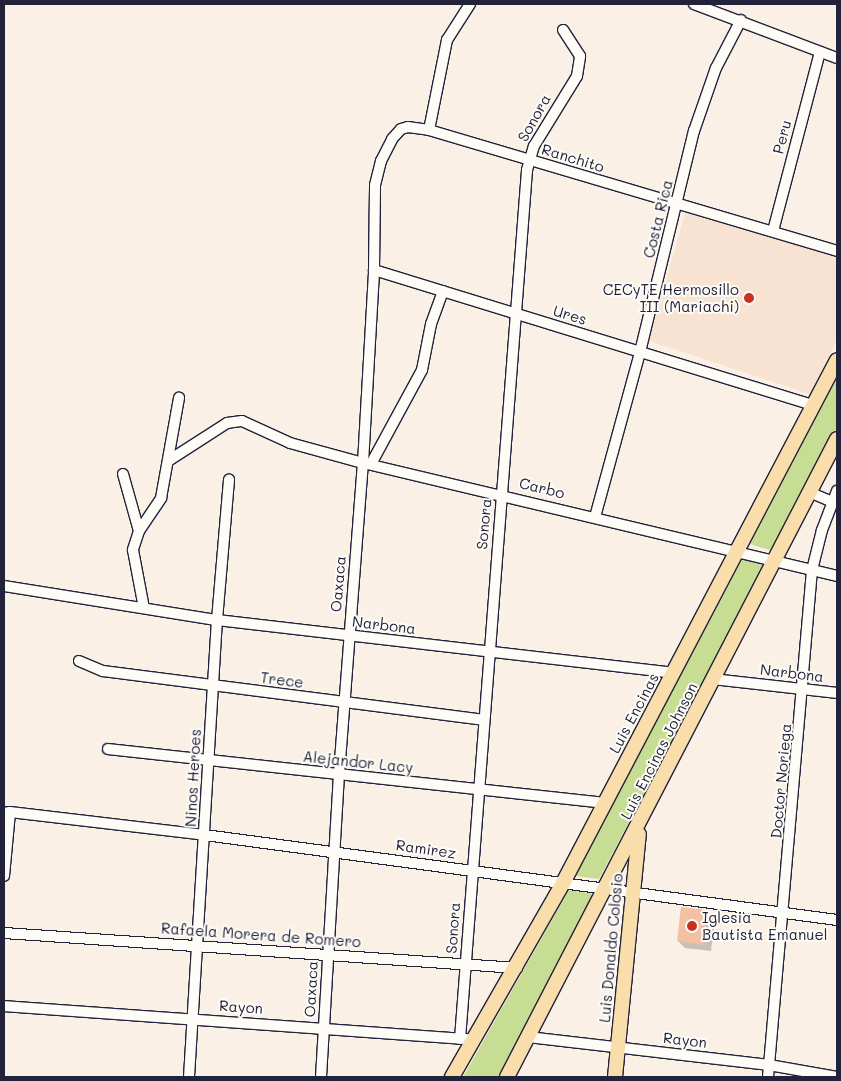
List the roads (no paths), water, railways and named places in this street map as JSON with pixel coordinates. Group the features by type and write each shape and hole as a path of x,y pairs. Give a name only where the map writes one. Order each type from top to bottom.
{"main road":[{"name":"Luis Encinas","path":"452,1077 517,968 563,883 837,360"},
{"name":"Luis Encinas Johnson","path":"506,1077 641,823 837,439"},
{"name":"Luis Donaldo Colosio","path":"615,1077 632,891 641,823"}],"street":[{"path":"429,130 447,40 470,4"},
{"path":"694,4 741,20 837,58"},
{"name":"Costa Rica","path":"595,517 640,352 704,97 741,20"},
{"name":"Sonora","path":"460,1039 488,652 529,160 577,76 580,56 563,30"},
{"name":"Peru","path":"774,231 820,52"},
{"name":"Oaxaca","path":"321,1077 344,702 367,464 375,186 381,160 401,129 429,130"},
{"name":"Ranchito","path":"429,130 677,206 774,231 837,250"},
{"name":"Ures","path":"374,270 813,405"},
{"path":"367,464 422,370 431,324 443,291"},
{"path":"144,608 134,550 139,531 158,506 179,398"},
{"name":"Carbo","path":"168,461 227,424 242,421 290,443 367,464 501,494 837,576"},
{"path":"123,474 139,531"},
{"name":"Ninos Heroes","path":"189,1077 217,620 229,480"},
{"name":"Doctor Noriega","path":"768,1077 804,689 812,570 837,491"},
{"path":"809,492 832,502"},
{"name":"Narbona","path":"4,586 217,620 673,674"},
{"name":"Trece","path":"79,661 103,671 213,687 483,720"},
{"name":"Narbona","path":"713,679 837,693"},
{"name":"Alejandor Lacy","path":"108,749 605,803"},
{"path":"4,876 7,813"},
{"name":"Ramirez","path":"7,813 205,835 784,911 837,920"},
{"name":"Rafaela Morera de Romero","path":"4,933 517,968"},
{"name":"Rayon","path":"4,1006 475,1040"},
{"name":"Rayon","path":"528,1037 769,1065 837,1077"}],"place":[{"name":"CECyTE Hermosillo III (Mariachi)","path":"749,298"},
{"name":"Iglesia Bautista Emanuel","path":"692,926"}]}
